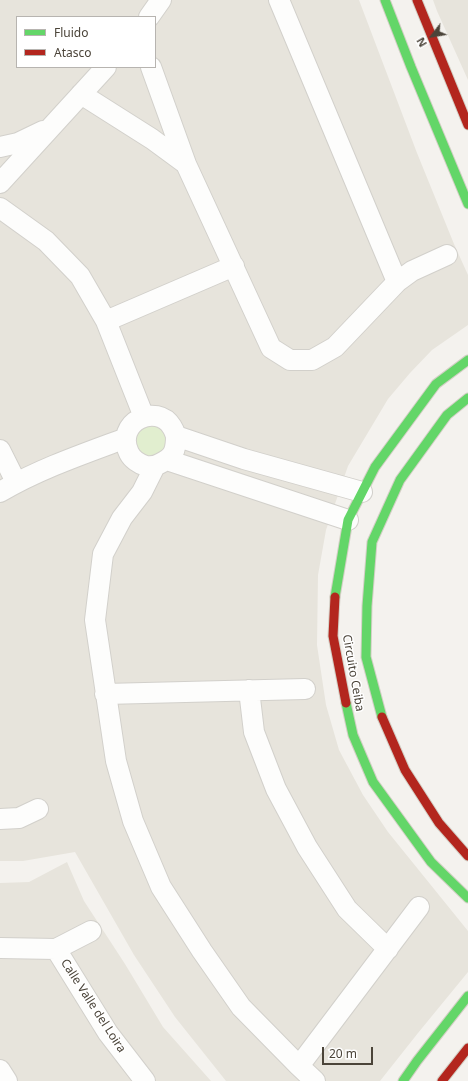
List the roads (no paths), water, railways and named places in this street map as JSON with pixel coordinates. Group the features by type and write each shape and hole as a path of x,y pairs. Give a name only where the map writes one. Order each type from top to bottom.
{"street":[{"path":"150,16 161,0"},
{"path":"279,0 397,282"},
{"path":"385,0 415,65 468,204"},
{"path":"417,0 435,55 468,125"},
{"path":"0,183 105,68"},
{"path":"151,68 186,164 271,348 290,360 312,360 335,346 397,282 412,271 447,255"},
{"path":"81,94 152,139 186,164"},
{"path":"0,147 18,143 52,126"},
{"path":"0,208 46,241 80,276 106,321 144,416"},
{"path":"106,321 234,266"},
{"name":"Circuito Ceiba","path":"468,360 436,384 375,467 348,520 335,598 334,636 346,682 353,735 373,782 431,862 468,898"},
{"name":"Circuito Ceiba","path":"468,398 447,415 400,480 372,542 367,606 366,657 368,677 380,713 405,770 439,823 468,856"},
{"path":"144,416 155,416 164,420 172,426 176,436 176,446 172,456 161,463 145,466 130,456 126,447 126,438 129,429 135,421 144,416"},
{"path":"176,436 244,459 362,492"},
{"path":"0,450 8,487 53,465 126,438"},
{"path":"236,484 244,459"},
{"path":"161,463 236,484 348,520"},
{"path":"161,463 142,492 122,518 103,554 95,620 116,761 133,821 161,887 202,951 241,1007 299,1066 316,1081"},
{"path":"105,694 305,689"},
{"path":"249,690 254,732 276,789 307,847 347,909 388,949"},
{"path":"0,819 19,818 38,809"},
{"path":"299,1066 419,907"},
{"path":"0,948 56,949 91,931"},
{"name":"Calle Valle del Loira","path":"56,949 108,1033 145,1081"},
{"path":"403,1081 468,996"},
{"path":"442,1081 468,1048"},
{"path":"0,1070 7,1081"}]}
